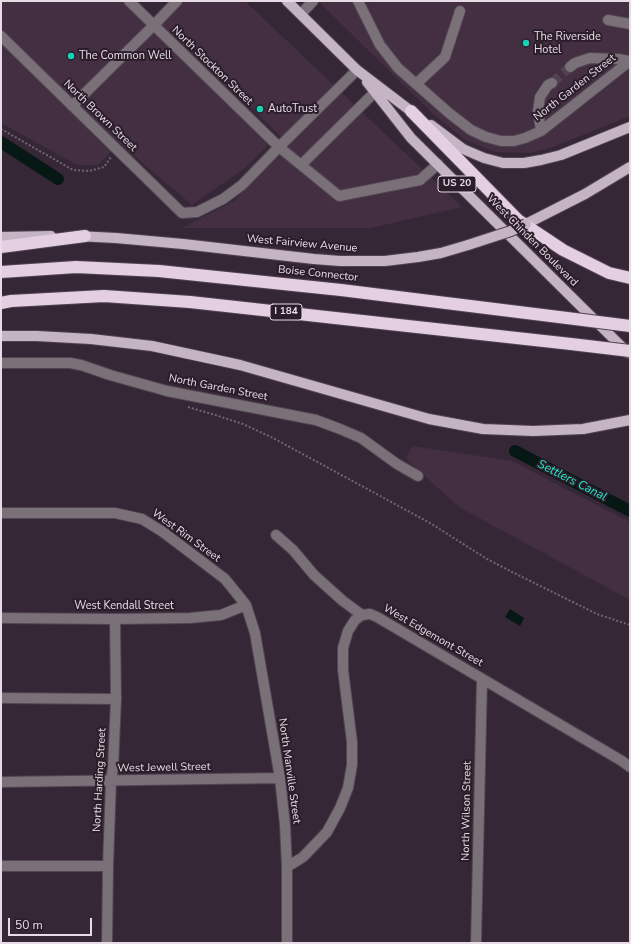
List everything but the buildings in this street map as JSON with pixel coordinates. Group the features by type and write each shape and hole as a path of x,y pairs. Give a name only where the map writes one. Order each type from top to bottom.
{"highway":[{"name":"US 20","path":"411,111 518,220 563,250 609,273 630,278"},
{"path":"1,247 85,236"},
{"name":"Boise Connector","path":"1,272 76,268 159,271 341,290 630,326"},
{"name":"I 184","path":"1,303 11,301 104,296 182,301 571,344 630,352"}],"main road":[{"name":"West Chinden Boulevard","path":"287,1 357,70 411,138 630,355"},
{"name":"West Chinden Boulevard","path":"357,70 463,149 484,158 503,162 524,163 541,160 561,154 630,127"},
{"name":"West Fairview Avenue","path":"1,237 85,236 183,244 314,259 340,261 385,261 441,253 468,246 511,231 585,194 630,167"},
{"path":"1,336 91,339 152,346 240,365 428,418 483,429 533,431 583,429 630,420"}],"street":[{"name":"North Stockton Street","path":"129,1 279,147 339,196 420,180 438,164"},
{"path":"72,106 154,25 176,1"},
{"path":"301,14 313,1"},
{"name":"North Garden Street","path":"358,1 380,45 398,68 449,113 471,130 486,137 501,141 514,141 541,131 630,61"},
{"path":"416,84 445,57 460,12"},
{"path":"608,20 630,24"},
{"name":"North Brown Street","path":"1,36 182,213 197,212 223,199 242,185 279,147"},
{"path":"570,67 575,63 590,58 630,61"},
{"path":"279,147 357,70"},
{"path":"541,131 538,111 540,97 548,85 552,82"},
{"path":"301,165 375,92"},
{"name":"North Garden Street","path":"1,363 70,363 167,391 316,420 360,438 397,464 418,476"},
{"name":"West Rim Street","path":"1,513 115,513 142,519 163,532 225,579 246,605"},
{"path":"276,535 293,550 314,575 343,601 362,615 355,620 348,631 343,648 343,670 352,742 352,765 348,788 340,808 327,832 303,857 287,867"},
{"name":"West Kendall Street","path":"1,618 190,618 221,615 246,605"},
{"name":"North Manville Street","path":"246,605 255,633 280,778 285,825 287,867 287,943"},
{"name":"West Edgemont Street","path":"362,615 370,614 377,617 630,767"},
{"name":"North Harding Street","path":"107,943 111,781 113,768 116,699 115,619"},
{"name":"North Wilson Street","path":"476,943 482,679"},
{"path":"1,698 116,699"},
{"name":"West Jewell Street","path":"1,782 280,778"},
{"path":"1,866 108,866"}],"path":[{"path":"1,129 73,170 89,171 104,167 117,149"},
{"path":"187,406 243,424 273,438 430,523 514,574 597,614 630,626"}],"shaded area":[{"path":"1,1 122,1 155,32 184,1 245,1 462,207 371,228 182,228 234,201 290,145 236,93 227,103 268,145 245,168 192,205 119,143 98,165 77,165 1,123"},
{"path":"318,1 630,1 630,116 553,147 529,153 495,152 465,140 433,114"},
{"path":"413,446 512,461 630,522 630,600 459,507 405,458"},
{"path":"510,609 524,618 520,626 505,617"}],"waterway":[{"name":"Settlers Canal","path":"1,142 58,179"},
{"name":"Settlers Canal","path":"515,451 630,511"}],"tunnel":[{"path":"552,83 570,67"}],"place":[{"name":"The Riverside Hotel","path":"526,43"},
{"name":"The Common Well","path":"71,56"},
{"name":"AutoTrust","path":"260,109"}]}
